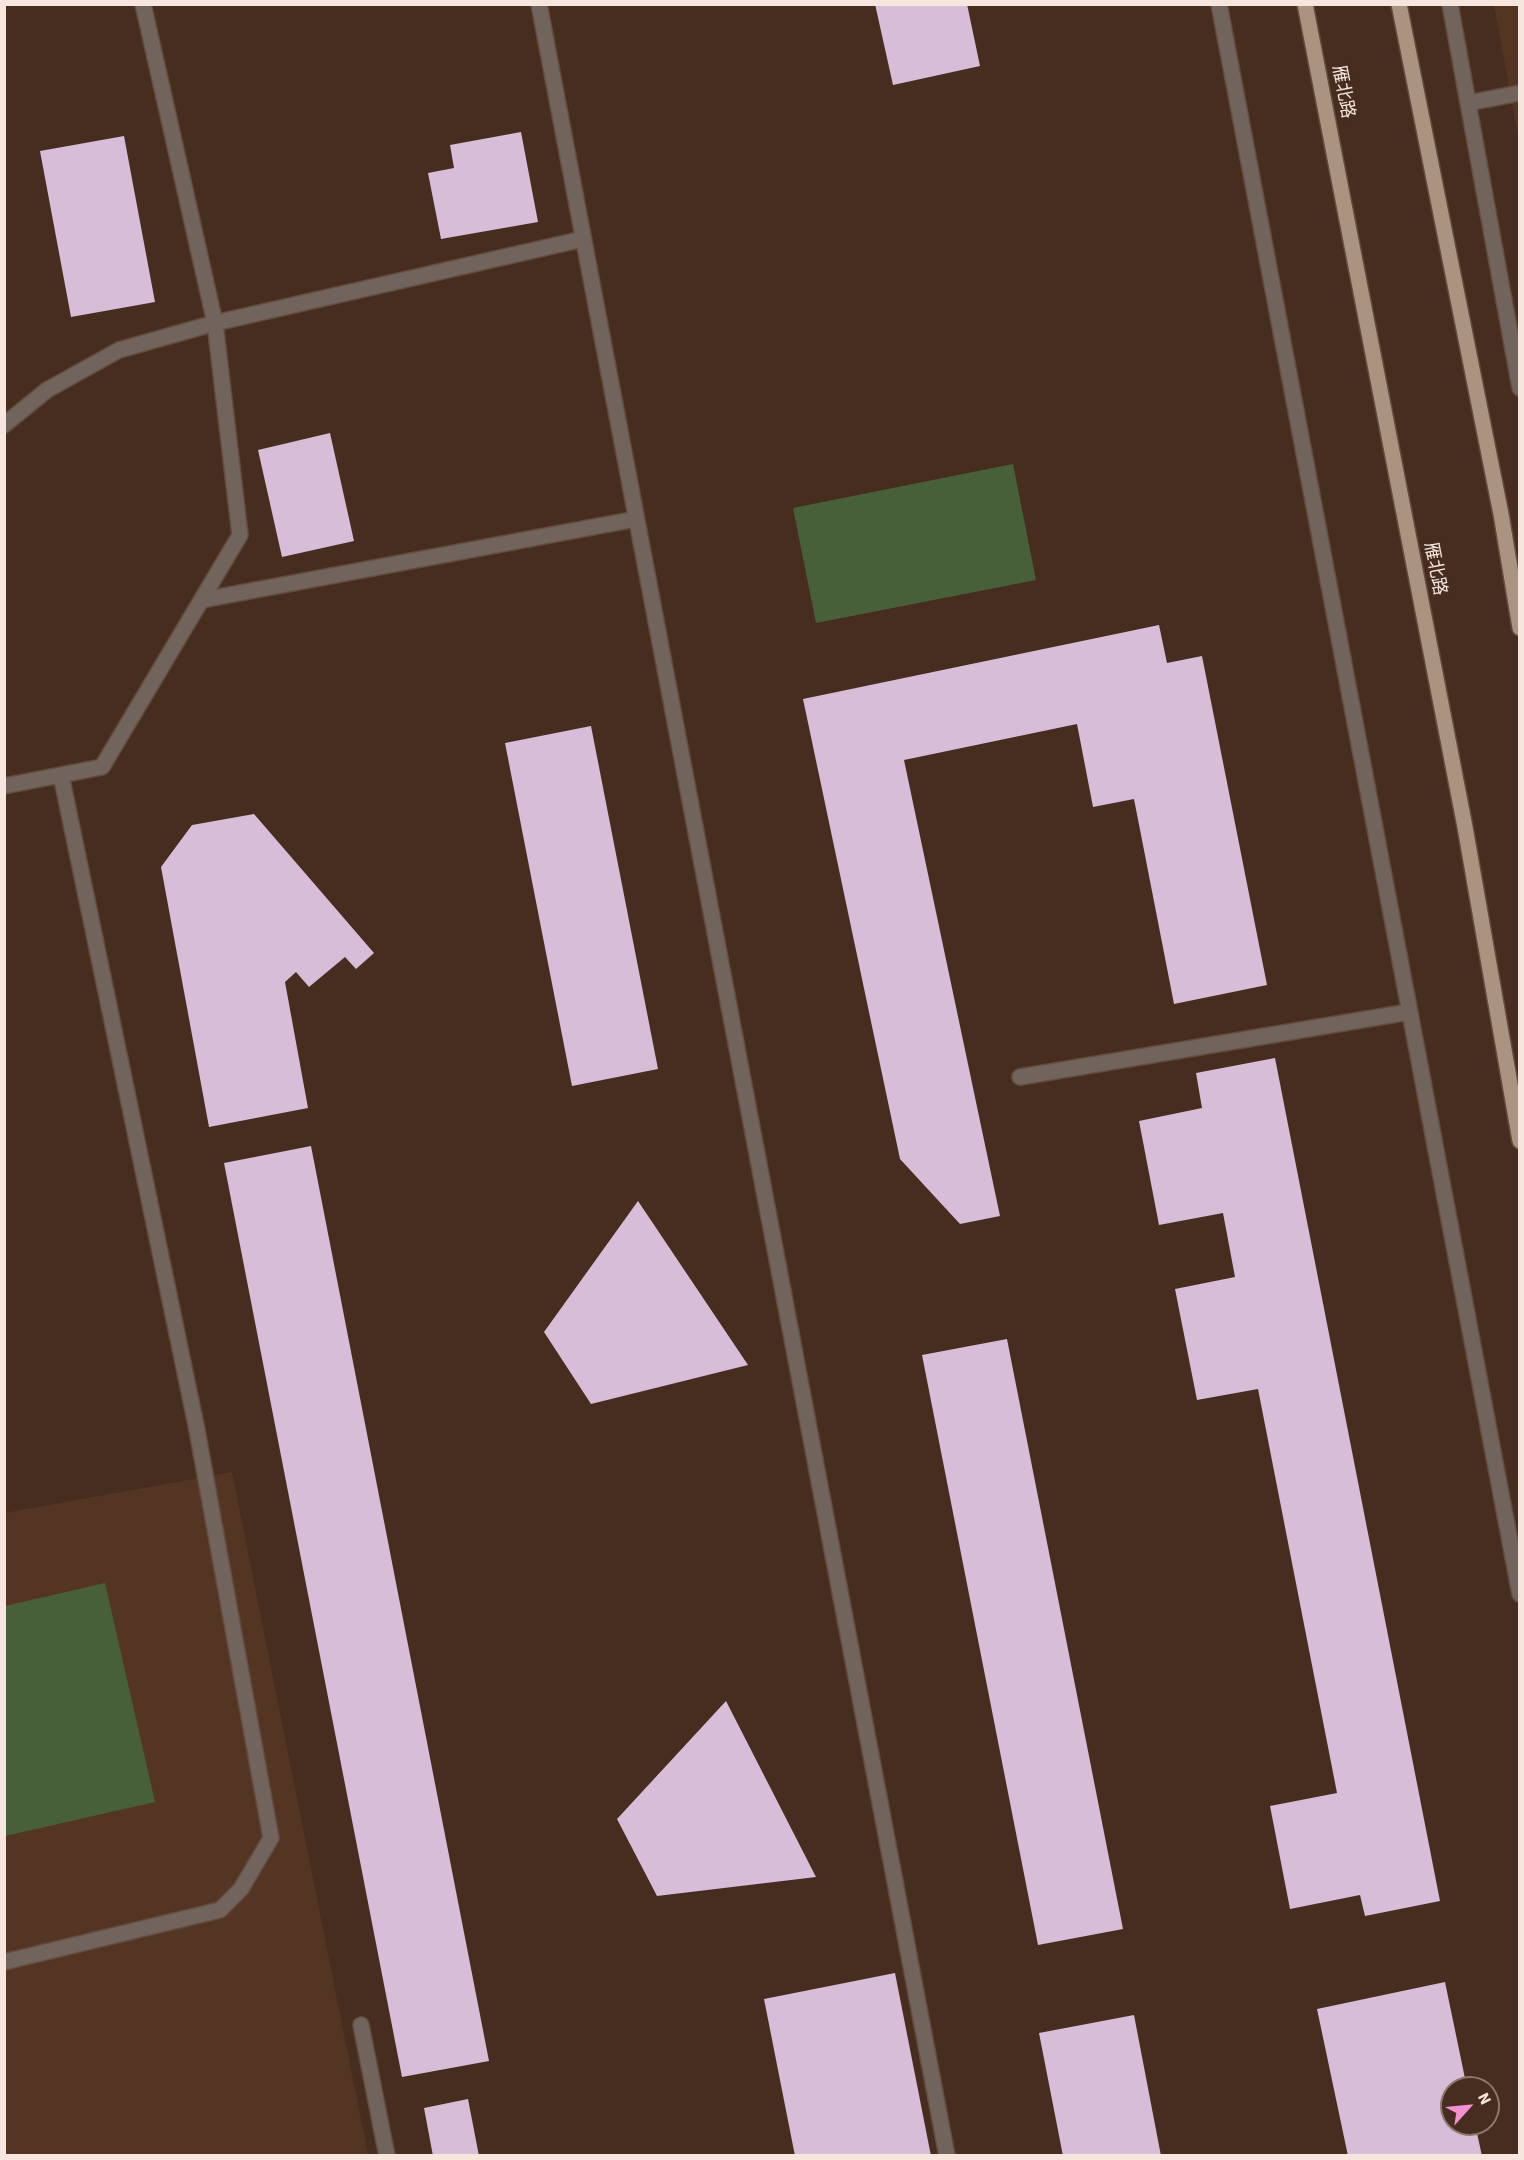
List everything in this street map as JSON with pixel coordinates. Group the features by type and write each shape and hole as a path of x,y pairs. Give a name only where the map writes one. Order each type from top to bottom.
{"main road":[{"name":"雁北路","path":"1305,4 1465,827 1520,1141"},
{"path":"1399,4 1501,514 1520,628"}],"street":[{"path":"4,786 102,766 240,535 215,323 143,4"},
{"path":"539,4 947,2156"},
{"path":"1220,4 1408,1012 1520,1594"},
{"path":"1450,4 1520,388"},
{"path":"1468,103 1520,93"},
{"path":"4,425 46,390 119,350 215,323 583,239"},
{"path":"202,600 636,519"},
{"path":"4,1962 220,1910 241,1888 271,1838 197,1431 62,775"},
{"path":"1020,1077 1408,1012"},
{"path":"361,2025 387,2156"}],"shaded area":[{"path":"1494,5 1519,5 1519,141"},
{"path":"232,1472 368,2155 5,2156 5,1513"}],"green space":[{"path":"1013,464 1036,580 816,623 793,508"},
{"path":"105,1583 155,1802 5,1836 5,1606"}],"building":[{"path":"875,4 967,4 980,66 893,85"},
{"path":"521,132 538,222 441,239 428,173 454,168 450,145"},
{"path":"124,136 155,302 71,317 40,151"},
{"path":"330,433 354,541 282,557 258,450"},
{"path":"1159,625 1167,663 1202,656 1267,985 1174,1004 1134,799 1093,807 1077,724 904,760 1000,1216 960,1224 900,1159 803,699"},
{"path":"591,726 658,1069 572,1086 505,743"},
{"path":"254,814 374,953 356,969 345,957 309,987 296,972 285,982 308,1108 209,1127 161,867 192,825"},
{"path":"1275,1058 1440,1901 1365,1916 1360,1895 1290,1909 1270,1806 1337,1793 1258,1389 1197,1400 1175,1289 1235,1277 1223,1213 1159,1225 1139,1121 1202,1108 1196,1073"},
{"path":"311,1146 489,2061 402,2077 224,1163"},
{"path":"638,1201 748,1365 591,1404 544,1332"},
{"path":"1007,1339 1123,1929 1038,1945 922,1355"},
{"path":"726,1701 816,1877 657,1896 617,1819"},
{"path":"895,1973 931,2156 795,2156 764,1999"},
{"path":"1445,1982 1465,2076 1440,2076 1440,2136 1478,2136 1482,2156 1348,2156 1317,2009"},
{"path":"1134,2015 1161,2156 1063,2156 1039,2033"},
{"path":"468,2099 479,2156 433,2156 424,2108"}]}
